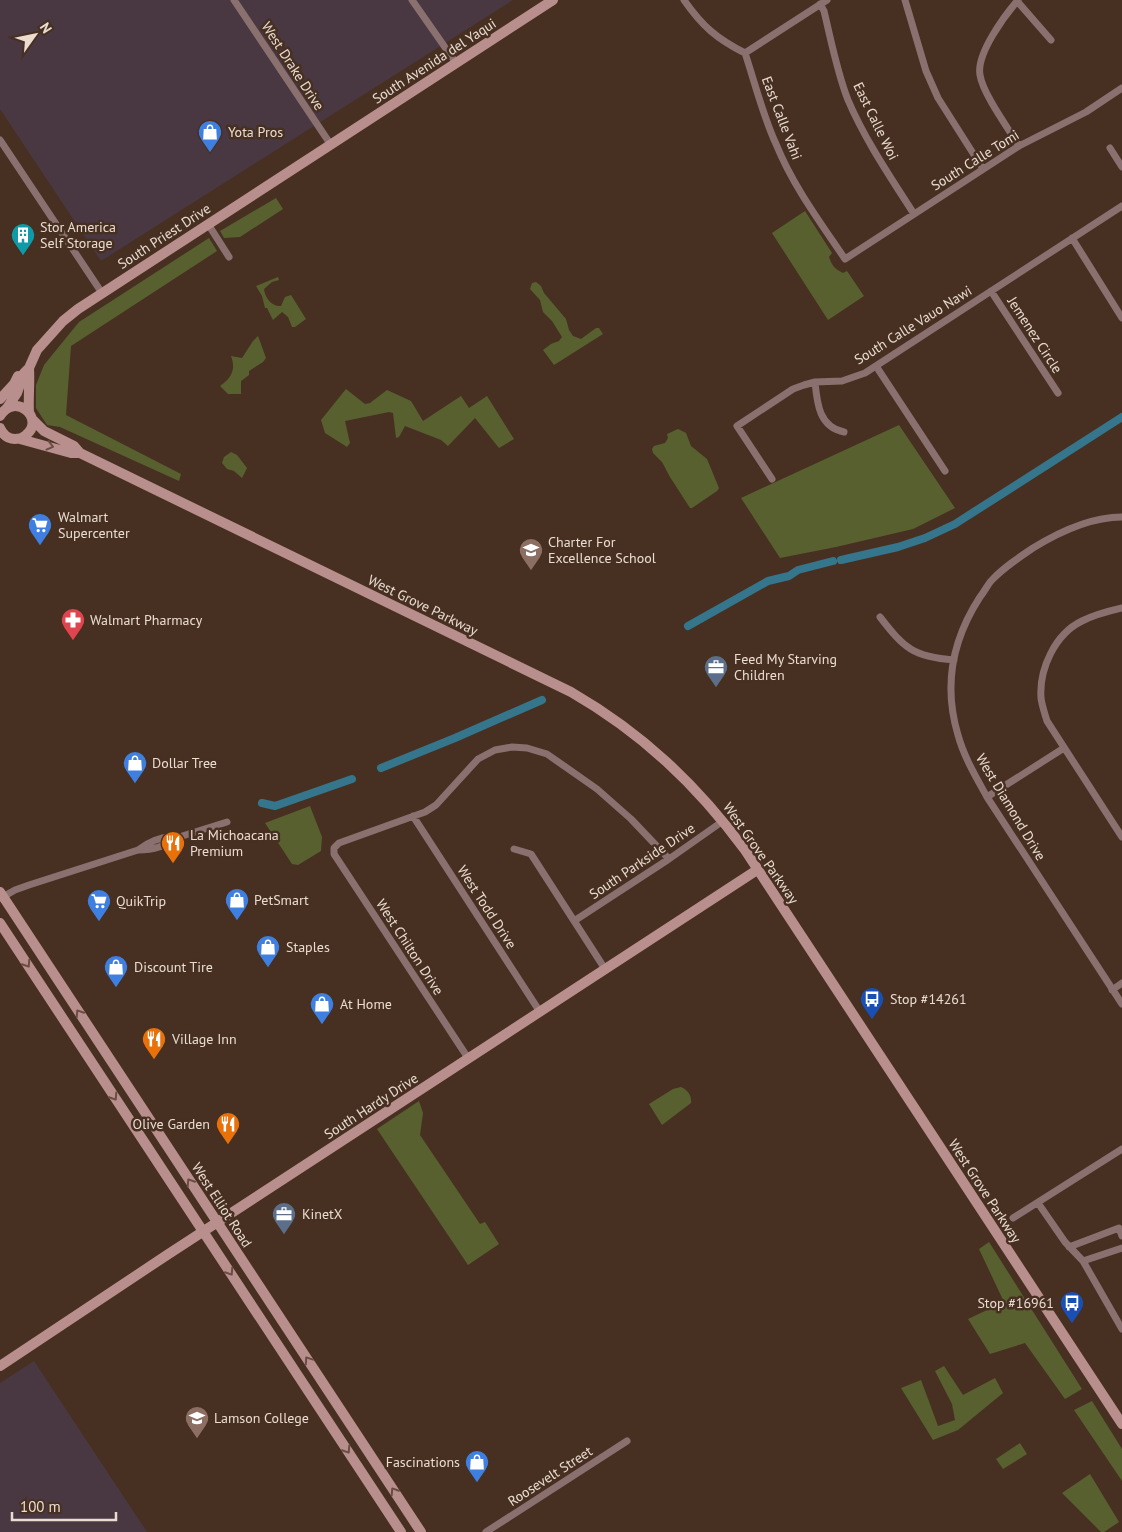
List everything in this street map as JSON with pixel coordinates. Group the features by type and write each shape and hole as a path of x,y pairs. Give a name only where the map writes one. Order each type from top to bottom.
{"street":[{"name":"West Drake Drive","path":"234,0 331,145"},
{"path":"412,0 456,63"},
{"name":"South Avenida del Yaqui","path":"331,145 553,0"},
{"path":"684,0 708,30 725,43 745,53 824,2"},
{"path":"905,0 926,71 934,89 948,116 983,169"},
{"path":"1019,146 986,92 979,73 986,48 1018,0 1051,40"},
{"name":"East Calle Woi","path":"824,2 824,11 835,58 848,100 870,141 914,214"},
{"name":"East Calle Vahi","path":"745,53 766,118 783,160 799,191 845,259"},
{"name":"South Calle Tomi","path":"845,259 1019,146 1086,112 1122,88"},
{"path":"0,140 102,293"},
{"name":"South Priest Drive","path":"2,412 17,393 24,373 29,368 33,357 41,345 63,321 102,293 331,145"},
{"path":"1110,148 1122,167"},
{"name":"South Calle Vauo Nawi","path":"772,479 737,426 793,389 815,382 842,381 865,373 1122,206"},
{"path":"208,224 229,257"},
{"path":"1072,238 1122,318"},
{"name":"Jemenez Circle","path":"991,291 1058,393"},
{"path":"0,399 14,384 20,371 33,357"},
{"path":"876,366 945,471"},
{"name":"South Priest Drive","path":"29,368 28,402 31,416"},
{"path":"815,382 818,406 823,418 834,430 844,432"},
{"path":"2,412 11,406 22,407 31,416 31,429 20,439"},
{"name":"West Grove Parkway","path":"31,416 44,431 74,446 80,453 566,690 612,718 654,750 692,785 723,821 758,870 1122,1424"},
{"name":"West Grove Parkway","path":"1,432 9,438 50,446 71,453 80,453"},
{"path":"880,617 904,645 919,654 932,658 954,660 960,634 971,612 991,582 1014,561 1051,536 1086,523 1122,517"},
{"path":"1122,608 1081,621 1063,635 1050,653 1042,678 1041,699 1047,721 1122,837"},
{"name":"West Diamond Drive","path":"954,660 950,683 953,714 958,735 972,771 1122,1004"},
{"path":"413,816 425,812 436,805 478,759 495,750 512,747 527,748 547,754 597,789 631,819 669,859"},
{"path":"987,797 1064,748"},
{"name":"West Chilton Drive","path":"413,816 339,843 334,848 334,854 468,1058"},
{"name":"West Todd Drive","path":"413,816 540,1012"},
{"name":"South Parkside Drive","path":"574,921 723,821"},
{"path":"1,896 29,885 138,850 149,850 169,844 176,838 227,822"},
{"path":"514,849 531,854 605,969"},
{"name":"South Hardy Drive","path":"0,1366 217,1222 758,870"},
{"name":"West Elliot Road","path":"1,896 421,1532"},
{"path":"0,923 401,1532"},
{"path":"1112,990 1122,983"},
{"path":"1013,1218 1122,1149"},
{"path":"1038,1203 1069,1247 1082,1261 1122,1330"},
{"path":"1069,1247 1119,1228 1122,1236"},
{"path":"1082,1261 1122,1248"},
{"path":"1108,1403 1122,1419"},
{"name":"Roosevelt Street","path":"486,1532 627,1441"}],"shaded area":[{"path":"0,0 513,0 101,261 0,109"},
{"path":"34,1361 147,1532 0,1532 0,1383"}],"green space":[{"path":"276,198 283,209 240,237 224,238 220,231"},
{"path":"805,211 832,253 829,257 833,265 843,273 847,271 864,296 828,320 772,233"},
{"path":"209,238 217,251 71,346 66,415 181,474 179,481 60,427 47,425 36,408 36,385 44,365 79,322"},
{"path":"278,277 279,280 272,282 264,289 267,299 275,305 281,306 285,297 291,295 306,319 295,327 292,327 288,317 282,312 273,320 267,308 265,308 262,296 256,286"},
{"path":"536,282 566,319 573,336 581,339 596,328 599,328 603,334 554,365 543,350 559,341 562,337 552,321 543,312 540,300 530,289 532,283"},
{"path":"258,336 266,358 249,371 249,375 241,381 241,394 228,394 220,386 232,373 231,356 242,358"},
{"path":"346,389 365,404 370,403 387,390 411,401 423,421 461,396 469,408 487,396 514,439 499,448 475,418 448,446 441,440 405,426 399,437 396,438 393,413 389,412 345,421 350,443 347,447 325,433 321,420"},
{"path":"899,425 955,508 913,529 780,558 741,498"},
{"path":"678,429 686,433 691,446 707,459 719,488 692,508 690,508 652,449 654,446 665,443 668,438 667,434"},
{"path":"231,452 237,455 247,468 242,478 234,471 227,469 222,463 224,457"},
{"path":"310,806 322,837 321,851 298,865 292,864 265,823"},
{"path":"681,1087 689,1094 691,1103 662,1125 649,1104 673,1089"},
{"path":"419,1101 423,1113 420,1135 480,1224 485,1222 499,1244 468,1265 377,1129"},
{"path":"989,1242 1082,1389 1065,1399 1025,1343 990,1354 968,1319 1004,1302 979,1249"},
{"path":"944,1366 963,1395 995,1378 1003,1393 958,1430 933,1440 901,1388 921,1380 938,1426 955,1420 952,1404 935,1371"},
{"path":"1092,1401 1122,1449 1122,1481 1074,1410"},
{"path":"1020,1443 1027,1454 1003,1469 996,1459"},
{"path":"1090,1474 1119,1522 1104,1532 1101,1532 1062,1493"}],"waterway":[{"path":"841,560 898,547 925,538 955,524 1122,417"},
{"path":"688,626 768,581 789,576 798,570 833,561"},
{"path":"381,768 542,700"},
{"path":"262,803 275,806 352,779"}],"place":[{"name":"Yota Pros","path":"210,153"},
{"name":"Stor America Self Storage","path":"23,256"},
{"name":"Walmart Supercenter","path":"40,546"},
{"name":"Charter For Excellence School","path":"531,571"},
{"name":"Walmart Pharmacy","path":"73,641"},
{"name":"Feed My Starving Children","path":"716,688"},
{"name":"Dollar Tree","path":"135,784"},
{"name":"La Michoacana Premium","path":"173,864"},
{"name":"PetSmart","path":"237,921"},
{"name":"QuikTrip","path":"99,922"},
{"name":"Staples","path":"268,968"},
{"name":"Discount Tire","path":"116,988"},
{"name":"Stop #14261","path":"872,1020"},
{"name":"At Home","path":"322,1025"},
{"name":"Village Inn","path":"154,1060"},
{"name":"Olive Garden","path":"228,1145"},
{"name":"KinetX","path":"284,1235"},
{"name":"Stop #16961","path":"1072,1324"},
{"name":"Lamson College","path":"197,1439"},
{"name":"Fascinations","path":"477,1483"}]}
